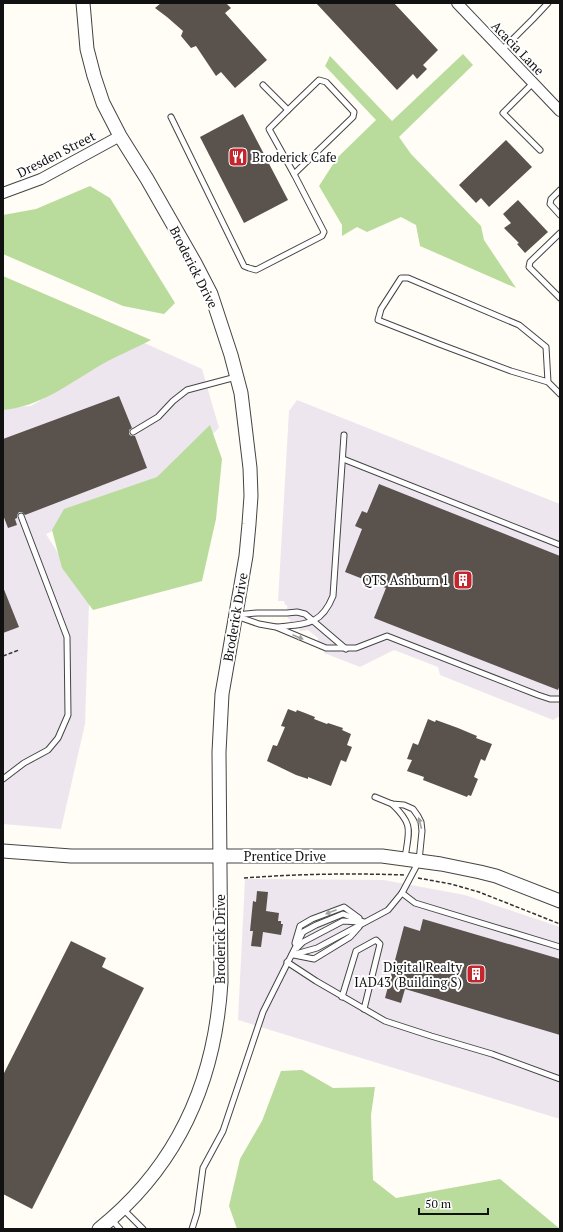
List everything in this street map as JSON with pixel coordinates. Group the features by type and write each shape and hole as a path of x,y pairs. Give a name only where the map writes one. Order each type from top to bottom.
{"street":[{"name":"Broderick Drive","path":"83,3 87,49 103,103 120,136 195,263 211,294 224,329 237,377 246,426 251,496 246,556 222,694 219,752 220,982 219,1012 211,1055 203,1083 191,1112 177,1139 151,1178 123,1209 116,1224 99,1229"},
{"name":"Acacia Lane","path":"457,3 560,111"},
{"name":"Dresden Street","path":"3,193 41,179 120,136"},
{"name":"Prentice Drive","path":"3,851 71,856 382,856 441,864 496,876 560,901"}],"lane":[{"path":"502,50 548,3"},
{"path":"171,117 244,266 256,270 322,236 324,232 269,129 319,80 326,82 354,112 353,117 294,174"},
{"path":"533,83 503,113 540,150"},
{"path":"263,85 288,110"},
{"path":"560,190 551,199 550,204 560,215"},
{"path":"560,233 530,262 529,267 560,298"},
{"path":"548,382 546,347 519,325 408,278 401,278 381,309 378,320 497,366 548,382 560,394"},
{"path":"133,432 158,417 186,390 237,377"},
{"path":"276,627 306,624 313,621 325,612 333,596 344,435"},
{"path":"343,459 560,545"},
{"path":"3,777 48,750 58,738 68,715 67,637 21,516"},
{"path":"235,615 297,612 305,614 346,649"},
{"path":"235,615 258,624 276,627 326,648 356,648 387,636 544,697 550,699 560,699"},
{"path":"292,955 317,948 388,910 402,893 419,861 422,831 418,816 413,809 404,805 392,804 375,797"},
{"path":"392,804 402,814 409,830 405,859"},
{"path":"402,893 415,903 560,947"},
{"path":"292,955 303,932 316,925 343,914 364,922"},
{"path":"192,1229 197,1213 204,1168 223,1131 263,1012 287,962 303,942 343,921 364,922"},
{"path":"292,955 314,959 350,937 364,922"},
{"path":"342,997 356,951 376,940 380,944 364,1009"},
{"path":"287,962 342,997 385,1021 492,1054 560,1079"},
{"path":"123,1209 143,1229"}],"path":[{"path":"3,656 19,650"}],"shaded area":[{"path":"140,341 202,369 219,428 164,481 46,534 89,603 85,724 61,829 3,824 3,407 31,406"},
{"path":"297,400 560,504 560,716 553,720 440,675 438,667 394,650 360,667 324,653 327,645 318,641 318,638 308,630 300,631 299,622 290,622 290,619 288,619 287,605 285,605 284,601 278,601 289,411"},
{"path":"245,879 384,880 465,895 560,927 560,1119 238,1020"}],"green space":[{"path":"463,54 473,65 399,137 411,154 481,226 484,240 516,288 420,246 416,225 401,217 367,232 357,227 342,236 342,225 319,186 337,158 376,120 325,66 330,56 392,121"},
{"path":"90,186 110,198 175,303 164,314 123,306 3,254 3,215 36,209"},
{"path":"3,276 151,340 105,362 41,400 16,408 3,410"},
{"path":"210,425 222,459 216,519 202,581 93,610 62,568 52,530 64,509 157,477"},
{"path":"302,1070 333,1088 375,1087 371,1115 373,1180 396,1198 500,1179 560,1229 237,1229 229,1206 240,1159 262,1121 281,1071"}],"building":[{"path":"161,3 226,3 231,8 225,13 267,60 235,88 221,72 216,76 196,46 191,48 181,36 183,31 155,8"},
{"path":"316,3 394,3 438,50 423,65 427,69 417,79 413,74 397,90"},
{"path":"243,114 288,200 244,223 200,137"},
{"path":"506,140 532,167 489,207 481,198 476,203 459,185"},
{"path":"518,200 548,232 525,253 517,244 519,243 504,228 511,223 503,214"},
{"path":"119,396 132,428 129,430 129,434 131,436 135,436 147,468 25,515 22,512 19,512 17,518 15,519 17,525 8,528 3,515 3,439"},
{"name":"QTS Ashburn 1","path":"379,484 560,556 560,685 558,690 374,618 386,588 345,572 362,529 355,526 362,511 367,513"},
{"path":"3,587 19,627 3,633"},
{"path":"288,709 296,712 297,710 315,717 314,719 343,728 342,730 351,734 347,745 352,747 346,762 341,760 331,786 308,777 308,779 296,775 267,761 273,745 277,746 285,727 281,726"},
{"path":"428,719 435,722 436,720 458,728 477,736 476,738 492,744 485,761 481,759 474,777 478,779 471,796 468,795 467,797 423,780 424,777 407,771 412,760 407,759 413,743 418,745"},
{"path":"257,891 268,892 266,911 279,913 278,921 281,921 281,924 283,924 281,935 263,932 261,947 251,946 253,931 250,931 253,901 256,902"},
{"name":"Digital Realty IAD43 (Building S)","path":"423,919 560,959 560,1035 405,989 401,1003 385,998 404,926 420,931"},
{"path":"71,941 106,958 102,967 144,988 32,1209 3,1194 3,1075"}],"place":[{"name":"Broderick Cafe","path":"238,157"},
{"name":"QTS Ashburn 1","path":"463,580"},
{"name":"Digital Realty IAD43 (Building S)","path":"476,974"}]}
